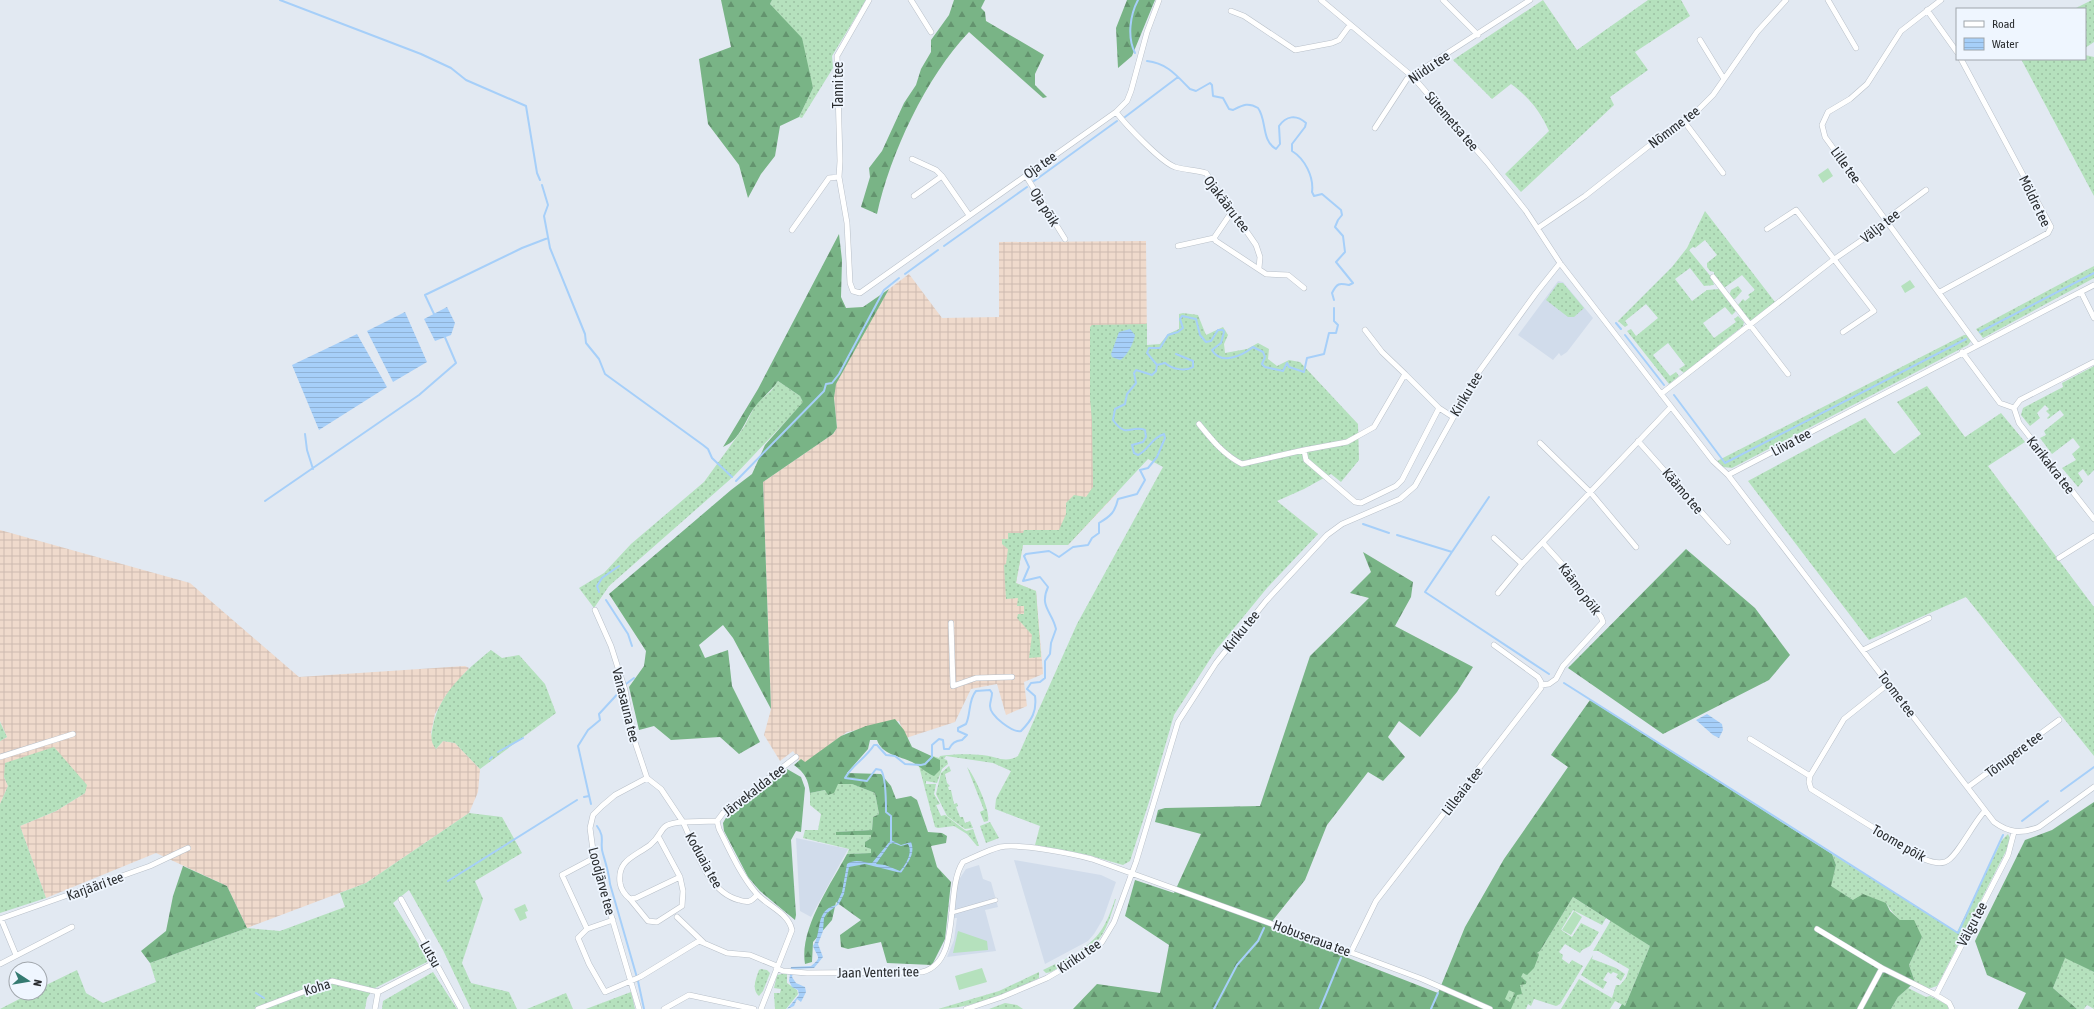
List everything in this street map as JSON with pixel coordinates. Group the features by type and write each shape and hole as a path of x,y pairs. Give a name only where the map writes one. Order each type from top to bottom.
{"street":[{"name":"Tanni tee","path":"866,290 860,293 853,291 850,283 847,223 839,177 838,56 869,0"},
{"path":"912,0 930,32"},
{"name":"Oja tee","path":"866,290 969,215 1116,112 1127,101 1132,91 1147,32 1159,0"},
{"name":"Sütemetsa tee","path":"1320,0 1413,77 1514,194 1560,263"},
{"path":"1443,0 1478,35"},
{"name":"Niidu tee","path":"1375,128 1407,79 1413,77 1530,0"},
{"name":"Nõmme tee","path":"1538,228 1585,196 1699,109 1713,96 1757,32 1786,0"},
{"path":"1828,0 1856,48"},
{"name":"Lille tee","path":"1941,0 1901,31 1867,84 1850,99 1828,112 1822,125 1825,137 1940,292 1977,345"},
{"path":"1928,10 1956,51"},
{"path":"1232,11 1244,16 1295,50 1332,43 1339,40 1350,25"},
{"path":"1700,40 1724,79"},
{"name":"Möldre tee","path":"1940,292 2048,233 2050,227 1962,60"},
{"name":"Ojakääru tee","path":"1116,112 1138,136 1168,163 1176,167 1206,173 1256,244 1260,257 1259,268"},
{"path":"1683,120 1723,173"},
{"path":"912,159 936,170 942,176 969,215"},
{"path":"914,196 942,176"},
{"name":"Oja põik","path":"1026,176 1065,239"},
{"path":"792,230 828,178 839,177"},
{"name":"Välja tee","path":"1661,394 1833,260 1881,227 1926,190"},
{"path":"1178,246 1214,238 1233,210"},
{"path":"1767,229 1796,210 1833,260 1874,311 1843,332"},
{"path":"1214,238 1216,241 1266,274 1288,275 1304,288"},
{"path":"1560,263 1713,461 1728,475"},
{"name":"Kiriku tee","path":"966,1009 1033,984 1062,969 1096,948 1102,942 1111,929 1132,873 1178,722 1216,663 1266,601 1327,535 1342,524 1400,499 1409,493 1415,486 1452,417 1478,373 1560,263"},
{"path":"1713,277 1788,374"},
{"name":"Liiva tee","path":"1728,475 1962,352 2094,285"},
{"path":"2081,292 2094,318"},
{"path":"1365,330 1382,352 1439,408 1452,417"},
{"path":"1962,352 2000,402 2014,408 2020,400 2094,362"},
{"path":"1199,424 1216,446 1234,460 1242,464 1347,442 1374,427 1405,374"},
{"path":"1498,593 1522,564 1671,407"},
{"path":"1304,450 1306,460 1355,502 1361,503 1396,486 1402,480 1439,408"},
{"name":"Karikakra tee","path":"2014,408 2019,423 2094,519"},
{"name":"Käämo tee","path":"1638,441 1728,542"},
{"path":"1540,443 1590,492 1636,547"},
{"name":"Toome tee","path":"1728,475 1968,787 1984,811 2003,829 2014,832"},
{"path":"2059,558 2094,536"},
{"path":"1494,538 1522,564"},
{"name":"Käämo põik","path":"1542,685 1549,684 1556,679 1563,666 1603,622 1602,617 1562,564 1543,543"},
{"name":"Vanasauna tee","path":"595,610 611,646 626,690 634,739 647,778"},
{"path":"1863,650 1929,618"},
{"path":"951,623 954,686 976,678 1012,678"},
{"path":"1494,645 1538,677 1542,685"},
{"path":"1750,739 1810,776 1844,719 1888,684"},
{"name":"Lilleaia tee","path":"1351,952 1376,901 1531,702 1542,685"},
{"name":"Tõnupere tee","path":"1968,787 2059,720"},
{"path":"0,757 73,734"},
{"name":"Järvekalda tee","path":"761,1009 791,935 791,923 757,895 744,878 719,829 717,821 723,813 796,757"},
{"name":"Toome põik","path":"1810,776 1810,786 1814,793 1924,859 1934,863 1946,862 1953,856 1984,811"},
{"path":"647,778 661,789 683,822 670,823 660,830 654,841 621,866 619,874 621,887 630,899 648,921 656,922 682,906 683,891 680,877 658,836"},
{"name":"Loodjärve tee","path":"639,1009 633,981 594,858 590,828 593,815 615,796 647,778"},
{"path":"2014,832 2029,831 2039,827 2094,787"},
{"name":"Koduaia tee","path":"717,821 683,822 703,864 720,892 737,900 748,902 752,901 757,895"},
{"name":"Välgu tee","path":"1936,994 2008,855 2014,832"},
{"name":"Jaan Venteri tee","path":"677,917 704,942 727,953 750,955 792,972 929,971 938,963 947,944 957,871 963,862 1001,847 1006,847 1070,854 1092,859 1132,873"},
{"name":"Karjääri tee","path":"0,919 150,866 188,848"},
{"path":"587,929 562,875 594,858"},
{"name":"Hobuseraua tee","path":"1132,873 1351,952 1422,979 1490,1009"},
{"path":"630,899 636,898 680,877"},
{"name":"Lutsu","path":"401,899 461,1009"},
{"path":"951,913 996,900"},
{"path":"0,919 16,955"},
{"path":"613,920 587,929 578,938 589,964 605,992 640,978 699,941 704,942"},
{"path":"0,964 72,927"},
{"path":"1817,929 1882,968 1936,994 1949,1004 1952,1009"},
{"path":"375,1009 378,992 436,962"},
{"path":"1860,1009 1882,968"},
{"name":"Koha","path":"258,1009 332,980 378,992"},
{"path":"664,1009 689,994 754,1009"}],"shaded area":[{"path":"1146,241 1147,345 1116,494 1068,545 1023,545 1016,583 1036,591 1043,674 1024,682 1027,706 1006,715 997,684 971,689 955,722 906,738 899,721 847,732 802,765 793,751 780,761 764,735 771,709 763,482 833,434 837,428 834,398 835,384 889,289 909,274 942,318 999,317 999,242"},
{"path":"1558,281 1563,282 1593,318 1567,352 1561,356 1559,353 1553,360 1518,335"},
{"path":"0,530 190,583 299,677 465,666 469,668 446,695 435,714 431,733 436,749 443,741 455,743 480,769 478,792 469,813 366,883 247,928 227,886 156,853 46,898 20,826 56,811 85,793 4,777 8,786 0,804 0,741 7,737 0,721"},
{"path":"796,838 848,849 811,917 800,911"},
{"path":"1014,860 1101,875 1116,882 1103,919 1088,941 1045,964"},
{"path":"979,865 983,879 991,882 998,907 985,910 996,951 947,957 954,940 957,918 954,918 954,903 958,881 966,869"}],"green space":[{"path":"721,0 772,0 770,4 802,38 813,88 799,117 780,126 775,156 761,174 748,198 739,165 708,124 699,59 731,47"},
{"path":"772,0 866,0 832,56 833,68 802,118 799,117 813,88 770,4"},
{"path":"954,0 985,0 981,8 985,12 986,21 1044,55 1035,74 1035,85 1047,97 1043,98 969,32 953,50 938,71 912,117 900,142 883,191 877,214 861,207 870,177 869,168 882,151 904,103 916,85 921,69 931,52 931,40 949,15"},
{"path":"1127,0 1155,0 1132,56 1118,68 1116,28"},
{"path":"1543,0 1577,50 1648,0 1681,0 1690,16 1635,52 1648,70 1610,97 1614,105 1521,192 1505,174 1549,131 1546,124 1529,99 1511,84 1492,99 1453,60"},
{"path":"2094,0 2094,42 2086,47 2086,8 2076,8"},
{"path":"2086,55 2094,57 2094,196 2022,60 2086,60"},
{"path":"1828,168 1833,176 1823,183 1818,175"},
{"path":"1705,211 1775,302 1752,320 1749,320 1738,305 1743,299 1745,301 1750,297 1748,295 1755,290 1742,275 1724,288 1714,276 1714,272 1710,271 1707,267 1707,263 1717,255 1705,240 1695,248 1693,247 1689,250 1712,278 1714,285 1704,286 1690,268 1675,279 1692,301 1707,290 1719,289 1736,311 1732,315 1725,307 1703,323 1714,338 1736,322 1734,319 1738,316 1744,322 1743,326 1684,373 1679,369 1685,365 1668,343 1653,355 1670,376 1676,372 1679,376 1669,384 1627,331 1631,329 1636,336 1658,318 1646,304 1625,321 1628,325 1625,327 1618,321 1672,267 1687,248"},
{"path":"839,234 842,260 841,297 846,308 863,307 889,289 836,384 834,398 837,428 833,434 763,482 771,709 733,638 723,625 699,645 705,658 728,650 732,686 760,742 739,754 720,737 671,740 654,726 639,730 629,687 644,666 646,651 609,594 731,490 752,474 765,445 803,402 800,396 778,381 757,404 735,439 723,447 758,389"},
{"path":"2094,266 2094,278 1983,338 1976,329"},
{"path":"1910,280 1915,287 1905,293 1901,286"},
{"path":"1558,283 1563,283 1584,308 1574,317 1568,317 1546,300"},
{"path":"1738,286 1742,291 1735,299 1732,299 1729,296 1731,290"},
{"path":"1183,313 1198,315 1206,335 1223,327 1228,335 1224,344 1225,353 1247,349 1258,343 1269,349 1268,359 1277,366 1289,360 1300,362 1358,424 1359,460 1341,482 1331,474 1304,489 1277,501 1318,534 1267,588 1216,650 1174,715 1130,861 1123,865 1088,855 1035,845 1040,826 995,809 996,799 1011,771 993,763 946,756 944,759 947,760 948,764 942,769 937,783 926,781 926,784 936,784 934,794 940,804 936,805 941,816 945,815 966,831 973,829 979,846 977,846 967,834 954,826 935,827 919,766 932,759 933,756 939,758 940,756 961,754 1009,759 1018,756 1077,624 1163,467 1148,459 1068,545 1023,545 1016,583 1036,591 1041,657 1029,658 1032,635 1017,618 1018,614 1024,614 1024,606 1017,606 1018,598 1006,599 1004,565 1006,564 1008,549 1002,544 1002,539 1008,539 1008,533 1023,533 1024,530 1059,530 1066,514 1066,503 1074,495 1086,497 1093,487 1092,420 1090,399 1090,327 1092,325 1147,323 1147,345 1160,344 1168,334 1179,329 1179,314"},
{"path":"1964,335 1967,335 1971,341 1968,345 1732,468 1723,467 1717,461"},
{"path":"2094,366 2094,470 2088,476 2083,469 2078,473 2083,481 2078,487 2062,468 2076,460 2072,454 2080,447 2073,438 2052,454 2040,438 2046,435 2044,431 2064,415 2060,410 2048,419 2047,418 2050,415 2046,411 2049,409 2045,405 2037,413 2040,418 2030,426 2021,415 2023,408 2063,387 2062,383"},
{"path":"778,381 800,396 804,402 734,476 609,586 594,608 579,588 604,573 631,544 704,482 744,427 756,404 771,391"},
{"path":"1927,386 1965,437 2001,413 2025,442 1988,466 2094,607 2094,756 1966,597 1869,640 1748,481 1865,418 1894,454 1921,434 1897,402"},
{"path":"1686,549 1755,608 1790,655 1769,680 1663,734 1568,668"},
{"path":"1363,552 1413,582 1411,597 1395,626 1473,667 1457,692 1420,737 1399,721 1388,737 1405,757 1383,781 1368,772 1327,825 1305,880 1273,920 1271,928 1438,993 1465,927 1504,859 1568,767 1551,755 1590,700 1832,854 1836,865 1831,886 1853,900 1863,894 1886,903 1890,911 1900,920 1914,920 1922,937 1909,965 1915,982 1898,997 1891,1009 1619,1009 1622,1004 1625,1006 1650,946 1573,897 1540,951 1537,953 1539,955 1534,968 1527,975 1523,973 1521,977 1526,981 1526,984 1520,985 1522,994 1517,995 1511,1009 1073,1009 1097,984 1160,993 1169,945 1125,916 1135,880 1174,893 1201,834 1155,822 1158,810 1165,808 1260,806 1310,656 1369,598 1350,593 1371,572","holes":["1509,990 1515,993 1510,1002 1505,999"]},
{"path":"491,650 502,658 519,655 545,684 556,713 480,769 455,743 443,741 436,749 431,735 436,714 447,693 463,674"},
{"path":"895,719 904,730 912,747 940,760 940,770 934,776 918,765 887,752 879,745 877,740 870,740 868,749 847,773 881,774 891,786 896,799 911,796 917,800 928,832 942,833 947,836 946,843 931,846 937,867 951,882 945,939 932,965 887,963 881,942 848,949 841,947 840,935 861,920 836,902 832,920 813,942 812,962 805,964 804,950 811,922 847,854 871,853 871,849 865,847 865,842 871,838 871,835 836,835 836,832 872,830 873,817 879,814 875,793 852,784 838,784 834,793 828,795 825,790 810,793 805,777 794,765 801,759 805,762 841,736 866,726"},
{"path":"0,722 7,737 0,741"},
{"path":"54,747 87,785 85,793 56,811 20,826 46,898 0,913 0,804 8,786 4,777 5,763"},
{"path":"949,766 951,771 945,774 947,783 950,786 948,787 949,790 951,790 954,804 957,803 958,806 956,807 960,817 963,817 965,823 970,821 973,828 965,829 947,816 936,794 941,773"},
{"path":"967,767 978,785 985,802 988,821 984,822 980,812 984,810"},
{"path":"787,769 801,777 805,788 801,832 796,831 791,840 796,915 795,920 760,891 748,877 724,831 723,823 727,816"},
{"path":"838,784 852,784 875,793 879,814 873,817 872,830 837,832 837,835 871,835 871,838 865,842 865,847 871,849 871,853 847,854 849,849 803,838 805,830 818,830 821,814 810,805 810,793 825,790"},
{"path":"2094,802 2094,972 2065,958 2053,988 2077,1009 2018,1009 2026,993 1987,975 1975,941 2025,840 2052,830"},
{"path":"469,813 502,817 522,853 475,881 483,899 462,963 471,983 509,992 517,1009 471,1009 443,950 409,890 393,903 429,961 373,989 367,998 365,1009 0,1009 16,1001 48,1001 48,984 77,970 86,993 103,1003 156,982 150,963 247,928 280,931 345,907 340,893 366,883"},
{"path":"990,822 999,838 986,843 980,826"},
{"path":"2008,834 2010,839 2008,847 1937,986 1928,989 1915,982 1909,965 1922,937 1897,918 1886,903 1853,900 1830,886 1836,865 1832,854 1957,932 2002,840"},
{"path":"183,866 227,886 247,928 150,963 141,951 166,931 173,896"},
{"path":"1573,897 1606,918 1602,925 1573,910 1561,930 1572,937 1581,923 1599,932 1590,946 1582,950 1580,953 1565,944 1559,952 1563,955 1562,959 1569,964 1572,960 1583,966 1560,1004 1556,1006 1534,999 1531,1006 1528,1004 1526,1009 1497,1009 1503,985 1519,964 1540,951"},
{"path":"1115,899 1108,923 1100,937 1089,949 1081,953 1079,951 1087,946 1102,929"},
{"path":"525,904 528,911 525,912 527,918 520,921 514,909"},
{"path":"1574,911 1582,917 1571,935 1562,930"},
{"path":"1611,920 1650,946 1625,1006 1615,1001 1610,1009 1561,1009 1579,979 1612,998 1616,985 1620,985 1626,978 1629,969 1598,951 1593,951"},
{"path":"958,931 987,941 988,950 953,953"},
{"path":"1076,954 1075,958 1051,972 1046,973 1043,970"},
{"path":"1593,955 1592,959 1616,968 1625,974 1621,981 1616,977 1618,974 1613,972 1611,974 1608,972 1603,980 1607,982 1603,989 1581,975"},
{"path":"2065,957 2094,972 2094,1009 2087,1005 2084,1009 2077,1009 2053,988"},
{"path":"982,968 987,982 959,990 955,976"},
{"path":"759,970 767,970 770,973 763,991 759,996 755,990 755,984"},
{"path":"433,972 457,1009 382,1009 383,1001"},
{"path":"1039,972 1039,978 990,999 964,1006 938,1009 999,991"},
{"path":"787,973 787,983 797,990 798,994 786,1009 775,1009 774,993 780,993 781,989 774,988 777,975"},
{"path":"1908,988 1926,997 1930,996 1948,1005 1948,1009 1891,1009 1898,997"},
{"path":"631,992 635,1009 586,1009"},
{"path":"566,993 573,1009 527,1009"},
{"path":"1005,1003 1017,1005 1023,1009 989,1009"}],"water":[{"path":"447,307 455,323 451,335 435,341 424,319"},
{"path":"405,312 427,362 393,382 367,331"},
{"path":"1130,329 1135,335 1128,353 1120,360 1112,357 1111,354 1119,332"},
{"path":"357,334 387,387 319,430 292,365"},
{"path":"1707,714 1722,724 1723,730 1719,738 1713,735 1696,720"},
{"path":"891,840 901,845 911,842 912,855 901,873 865,864 849,867 844,894 839,904 827,913 824,918 823,931 818,944 823,957 814,968 794,969 792,977 796,983 805,987 806,992 801,1002 797,999 794,1006 787,1009 799,995 798,990 792,987 789,981 791,967 811,966 817,961 818,957 813,946 818,934 820,922 825,912 829,908 836,905 842,892 847,864 854,861 872,863","holes":["893,843 901,846 908,844 910,851 906,862 900,871 885,865 876,864 890,844"]}],"waterway":[{"path":"280,0 421,54 451,68 466,80 526,106 537,173 540,180"},
{"path":"1135,53 1131,40 1130,26 1133,12 1138,0"},
{"path":"1147,61 1166,67 1190,89 1196,91 1210,83 1212,85 1213,96 1223,98 1229,109 1233,110 1248,105 1258,108 1261,113 1268,140 1276,149 1280,144 1279,126 1285,120 1295,117 1306,123 1305,127 1292,144 1292,151 1297,154 1308,169 1312,180 1312,192 1314,196 1322,194 1341,210 1342,215 1335,227 1343,236 1345,252 1336,262 1353,283 1349,285 1339,284 1335,287 1332,293 1334,300"},
{"path":"1125,117 1178,77"},
{"path":"1034,181 1117,121"},
{"path":"542,185 548,205 544,216 550,248 585,334 586,343 599,359 605,374 708,449 712,458 732,477"},
{"path":"944,246 1027,187"},
{"path":"434,314 425,295 522,248 548,238"},
{"path":"905,274 938,250"},
{"path":"1980,332 2094,273"},
{"path":"736,481 824,391 826,384 832,383 839,374 884,290 899,278"},
{"path":"891,842 891,816 886,812 885,784 881,770 876,769 867,781 845,778 851,769 874,745 877,745 886,755 895,756 905,764 921,765 925,764 932,757 932,745 939,739 943,740 944,749 949,749 951,745 962,740 967,735 958,731 958,728 966,724 973,695 976,691 990,690 992,693 990,704 991,710 998,719 1008,727 1021,731 1028,723 1033,715 1035,696 1027,689 1031,683 1040,682 1045,678 1045,661 1050,654 1051,643 1056,629 1047,609 1045,599 1048,587 1040,577 1023,581 1029,567 1024,556 1026,554 1049,551 1059,557 1073,547 1088,545 1092,538 1099,533 1099,523 1112,513 1118,499 1137,494 1145,480 1140,470 1148,468 1157,457 1165,438 1164,434 1156,438 1142,453 1138,455 1134,453 1132,445 1143,442 1146,437 1145,430 1122,429 1113,420 1115,409 1125,404 1127,394 1136,383 1134,373 1136,370 1152,375 1156,371 1157,365 1147,353 1149,348 1160,348 1168,335 1178,332 1183,328 1180,319 1182,316 1196,319 1200,335 1206,342 1211,341 1218,330 1223,330 1224,332 1221,343 1212,350 1216,355 1232,358 1253,347 1263,352 1265,357 1262,364 1265,367 1283,371 1287,363 1289,367 1304,372 1307,358 1324,354 1329,333 1336,333 1338,325 1334,321 1334,308"},
{"path":"1616,323 1621,329"},
{"path":"265,501 419,395 456,363 444,335"},
{"path":"1625,335 1664,385"},
{"path":"1674,395 1725,463 1966,339"},
{"path":"1157,365 1165,363 1182,370 1193,367 1193,361 1176,354"},
{"path":"305,434 307,450 313,469"},
{"path":"1489,497 1425,592 1549,674"},
{"path":"1363,524 1389,533"},
{"path":"1397,535 1452,552"},
{"path":"599,592 597,586 602,578 619,566"},
{"path":"606,600 628,634 632,646"},
{"path":"626,684 634,678"},
{"path":"1564,683 1958,933 2003,835"},
{"path":"591,804 578,746 588,730 600,720 599,714 623,688"},
{"path":"498,752 523,738"},
{"path":"2061,791 2094,767"},
{"path":"584,797 589,796"},
{"path":"448,881 577,800"},
{"path":"2022,821 2048,801"},
{"path":"597,826 602,837 602,850 610,884 638,981 644,1009"},
{"path":"1214,1009 1237,965 1258,941 1264,928"},
{"path":"1320,1009 1341,958"},
{"path":"256,993 264,998"},
{"path":"1431,1009 1438,993"}]}
